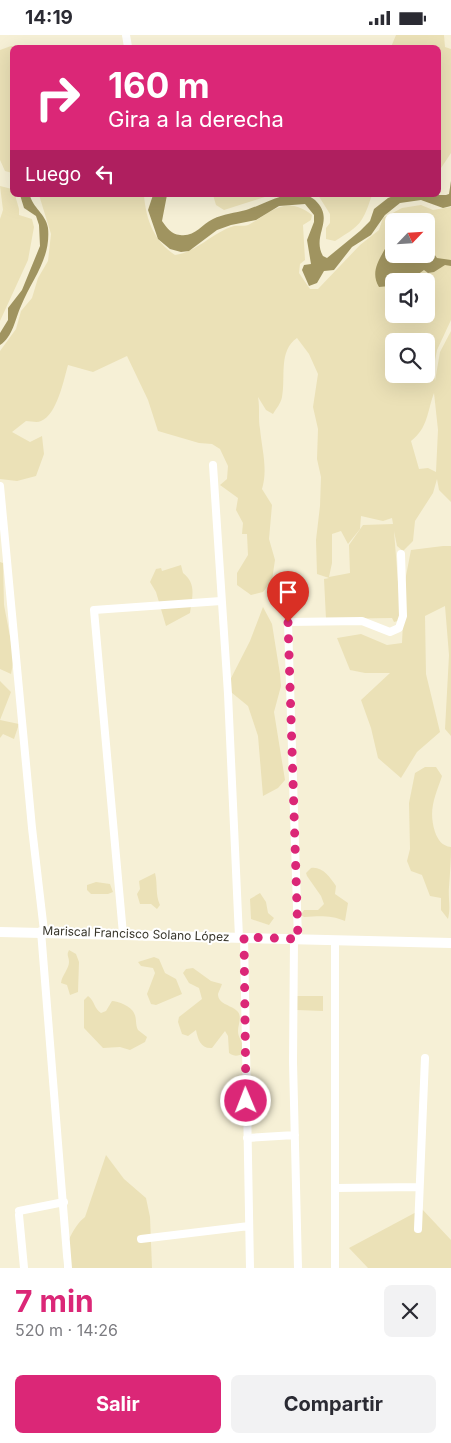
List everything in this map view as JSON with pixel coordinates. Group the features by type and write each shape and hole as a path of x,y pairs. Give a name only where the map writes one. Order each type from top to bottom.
{"main road":[{"name":"Mariscal Francisco Solano López","path":"0,932 43,931 451,943"}],"street":[{"path":"213,465 241,937 250,1268"},
{"path":"0,486 43,931 68,1268"},
{"path":"298,1268 295,1135 296,939 288,622 362,621 387,632 397,630 402,622 401,553"},
{"path":"123,934 94,610 221,601"},
{"path":"335,940 335,1268"},
{"path":"418,1229 425,1057"},
{"path":"247,1138 295,1135"},
{"path":"336,1188 419,1187"},
{"path":"24,1268 19,1213 64,1202"},
{"path":"141,1239 249,1226"}],"shaded area":[{"path":"396,35 444,35 445,47 451,49 451,153 441,168 441,45 392,45"},
{"path":"10,46 10,172 5,171 0,160 0,50"},
{"path":"451,181 451,206 443,208 421,200 400,203 385,213 371,235 352,247 334,270 324,271 317,283 309,286 302,270 304,265 311,264 307,240 314,222 314,215 305,204 279,206 256,220 217,230 189,251 181,252 170,249 158,239 148,210 152,197 167,197 162,221 172,232 185,235 194,232 213,219 246,210 280,197 310,197 321,207 323,214 324,221 320,248 323,256 327,258 360,231 370,221 374,209 388,198 441,197 441,195 449,194"},
{"path":"0,186 10,188 10,197 16,197 19,215 32,219 34,227 28,260 0,321 0,219 3,210"},
{"path":"21,197 30,197 47,223 47,249 40,268 25,296 11,333 0,345 0,333 8,320 8,308 22,290 40,246 39,225 36,216 24,208"},
{"path":"40,197 144,197 152,229 162,243 175,255 191,250 226,229 234,226 248,225 280,207 295,206 312,215 311,220 303,225 305,260 300,264 299,273 310,289 318,289 360,245 379,230 385,217 385,263 435,263 435,213 392,213 402,208 421,205 433,210 451,207 451,320 437,350 435,361 435,333 385,333 385,383 435,383 440,352 451,331 451,502 439,490 437,479 433,493 415,521 413,541 403,551 397,546 394,531 401,620 394,622 392,618 326,619 324,579 329,578 317,574 316,540 321,477 317,459 318,429 313,407 318,374 309,354 297,338 287,350 282,397 280,404 273,414 266,410 258,397 259,425 265,467 262,489 272,505 269,539 275,560 272,580 263,592 251,595 237,585 237,573 248,555 247,534 242,534 243,523 236,510 238,498 220,485 227,479 228,466 220,449 212,444 199,443 158,431 148,400 127,356 93,372 68,365 56,404 47,417 36,422 26,421 12,432 30,442 42,436 44,454 36,476 17,481 0,479 0,351 16,329 21,311 32,298 38,278 48,261 51,234","holes":["434,393 438,430 436,472 428,468 419,469 411,441 417,436 424,425","361,516 383,521 392,518 393,524 363,525 349,545 350,573 329,577 332,563 332,534 341,531 348,544 360,529"]},
{"path":"214,197 265,197 224,210 216,205"},
{"path":"319,197 371,197 360,223 335,241 326,239 326,228 330,223 330,214"},
{"path":"385,249 385,263 435,263 435,255 437,258 451,260 451,266 445,265 434,272 428,273 424,270 420,273 385,273 385,286 379,287 375,276 378,261"},
{"path":"451,546 451,736 445,729 449,655 445,606 425,616 426,674 440,732 417,752 401,778 378,758 371,728 361,700 390,673 365,673 350,670 337,638 361,634 387,645 402,643 405,581 411,550"},
{"path":"0,562 3,563 4,605 14,658 11,674 0,669"},
{"path":"181,565 183,573 192,586 190,613 166,626 156,592 150,582 156,569 161,568 162,571"},
{"path":"263,607 272,624 280,674 281,686 274,712 285,780 278,788 263,796 258,736 248,706 226,688 250,641"},
{"path":"0,681 11,692 0,720"},
{"path":"0,720 19,724 14,739 3,734 0,738"},
{"path":"425,767 436,767 442,776 433,804 432,817 439,840 451,847 448,919 441,910 441,898 430,896 422,875 411,871 407,861 410,849 409,803 415,773"},
{"path":"311,868 319,869 325,873 336,886 335,894 348,903 345,921 330,917 304,917 301,915 304,910 318,910 324,904 321,896 307,876 306,873"},
{"path":"155,873 160,905 157,909 151,904 140,904 137,894 140,889 139,881"},
{"path":"96,882 110,884 113,892 108,894 91,894 87,890 87,885"},
{"path":"260,893 266,902 268,913 274,918 269,925 251,919 250,899"},
{"path":"69,950 76,954 79,962 78,992 70,995 67,985 61,983 69,965"},
{"path":"154,957 159,959 165,973 176,979 182,994 156,1005 151,1004 147,994 155,973 153,968 141,966 138,962"},
{"path":"193,968 211,981 222,984 218,994 219,998 239,1014 238,1034 244,1053 237,1056 229,1053 228,1036 225,1031 212,1048 205,1047 201,1043 196,1030 188,1036 182,1034 178,1022 179,1017 202,999 199,988 189,983 183,973 186,969"},
{"path":"88,996 101,1013 106,1011 112,1001 130,1008 135,1015 138,1030 147,1037 145,1042 130,1050 120,1047 103,1048 84,1028 84,1000"},
{"path":"297,996 323,996 323,1011 297,1010"},
{"path":"106,1155 124,1179 146,1198 150,1217 152,1268 64,1268 66,1247 72,1233 85,1217"},
{"path":"422,1209 451,1240 451,1268 368,1268 349,1248"}],"route":[{"path":"246,1101 244,937 298,939 288,622"}]}
